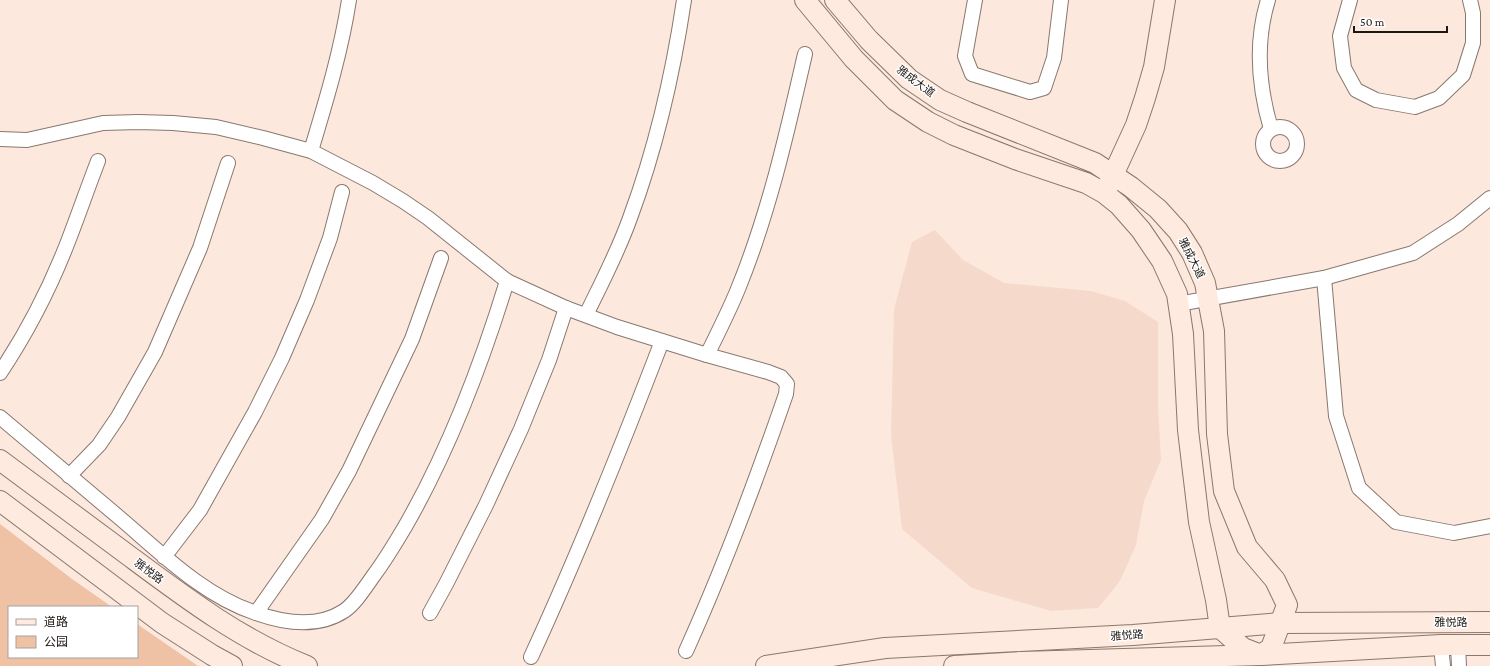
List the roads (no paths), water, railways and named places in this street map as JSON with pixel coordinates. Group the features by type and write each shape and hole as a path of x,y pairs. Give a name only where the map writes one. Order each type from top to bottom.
{"street":[{"path":"311,151 331,87 344,34 349,0"},
{"path":"586,316 630,219 647,166 664,107 684,0"},
{"path":"805,0 854,59 895,100 928,122 954,135 1015,159 1086,183 1104,192 1141,230 1162,261 1177,294 1183,334 1188,430 1198,515 1216,600 1220,628 1243,648 1261,655"},
{"name":"雅成大道","path":"835,0 869,40 909,79 940,100 1095,163 1114,175 1158,209 1178,231 1192,253 1204,283 1214,331 1216,434 1224,491 1247,547 1275,580 1288,605 1271,648 1261,655"},
{"path":"974,0 965,56 972,74 1030,92 1044,88 1050,72 1054,58 1061,0"},
{"path":"1104,192 1114,175 1136,126 1145,98 1154,68 1165,0"},
{"path":"1268,0 1263,16 1259,53 1265,110 1271,129"},
{"path":"1350,0 1340,36 1344,68 1356,90 1376,100 1416,107 1439,98 1463,75 1473,43 1473,13 1470,0"},
{"path":"707,355 738,289 757,238 779,164 805,54"},
{"path":"0,138 27,140 103,123 173,123 216,127 311,151 373,183 403,201 428,218 507,281 586,316 662,341 782,377 787,384 786,394 760,471 714,589 686,651"},
{"path":"0,372 18,345 48,289 69,240 98,161"},
{"path":"69,476 99,445 118,417 155,352 200,248 228,163"},
{"path":"164,557 200,510 255,412 282,358 307,300 330,238 342,192"},
{"path":"1178,304 1324,278 1413,253 1458,224 1490,198"},
{"path":"256,613 322,519 349,471 412,339 441,258"},
{"path":"1324,278 1336,416 1360,488 1396,522 1454,533 1490,526"},
{"path":"0,417 164,557 200,585 234,604 256,613 278,619 305,623 327,620 346,611 361,593 384,562 419,503 447,447 472,384 494,324 507,281"},
{"path":"430,613 486,505 521,429 549,360 566,308"},
{"path":"531,657 597,506 662,341"},
{"name":"雅悦路","path":"0,460 186,599 236,632 287,658 307,666"},
{"path":"0,501 162,623 232,666"},
{"name":"雅悦路","path":"766,666 886,648 1125,636 1281,623 1490,622"},
{"path":"954,666 1490,645"},
{"path":"1442,666 1449,646"},
{"path":"1449,646 1459,666"}]}
